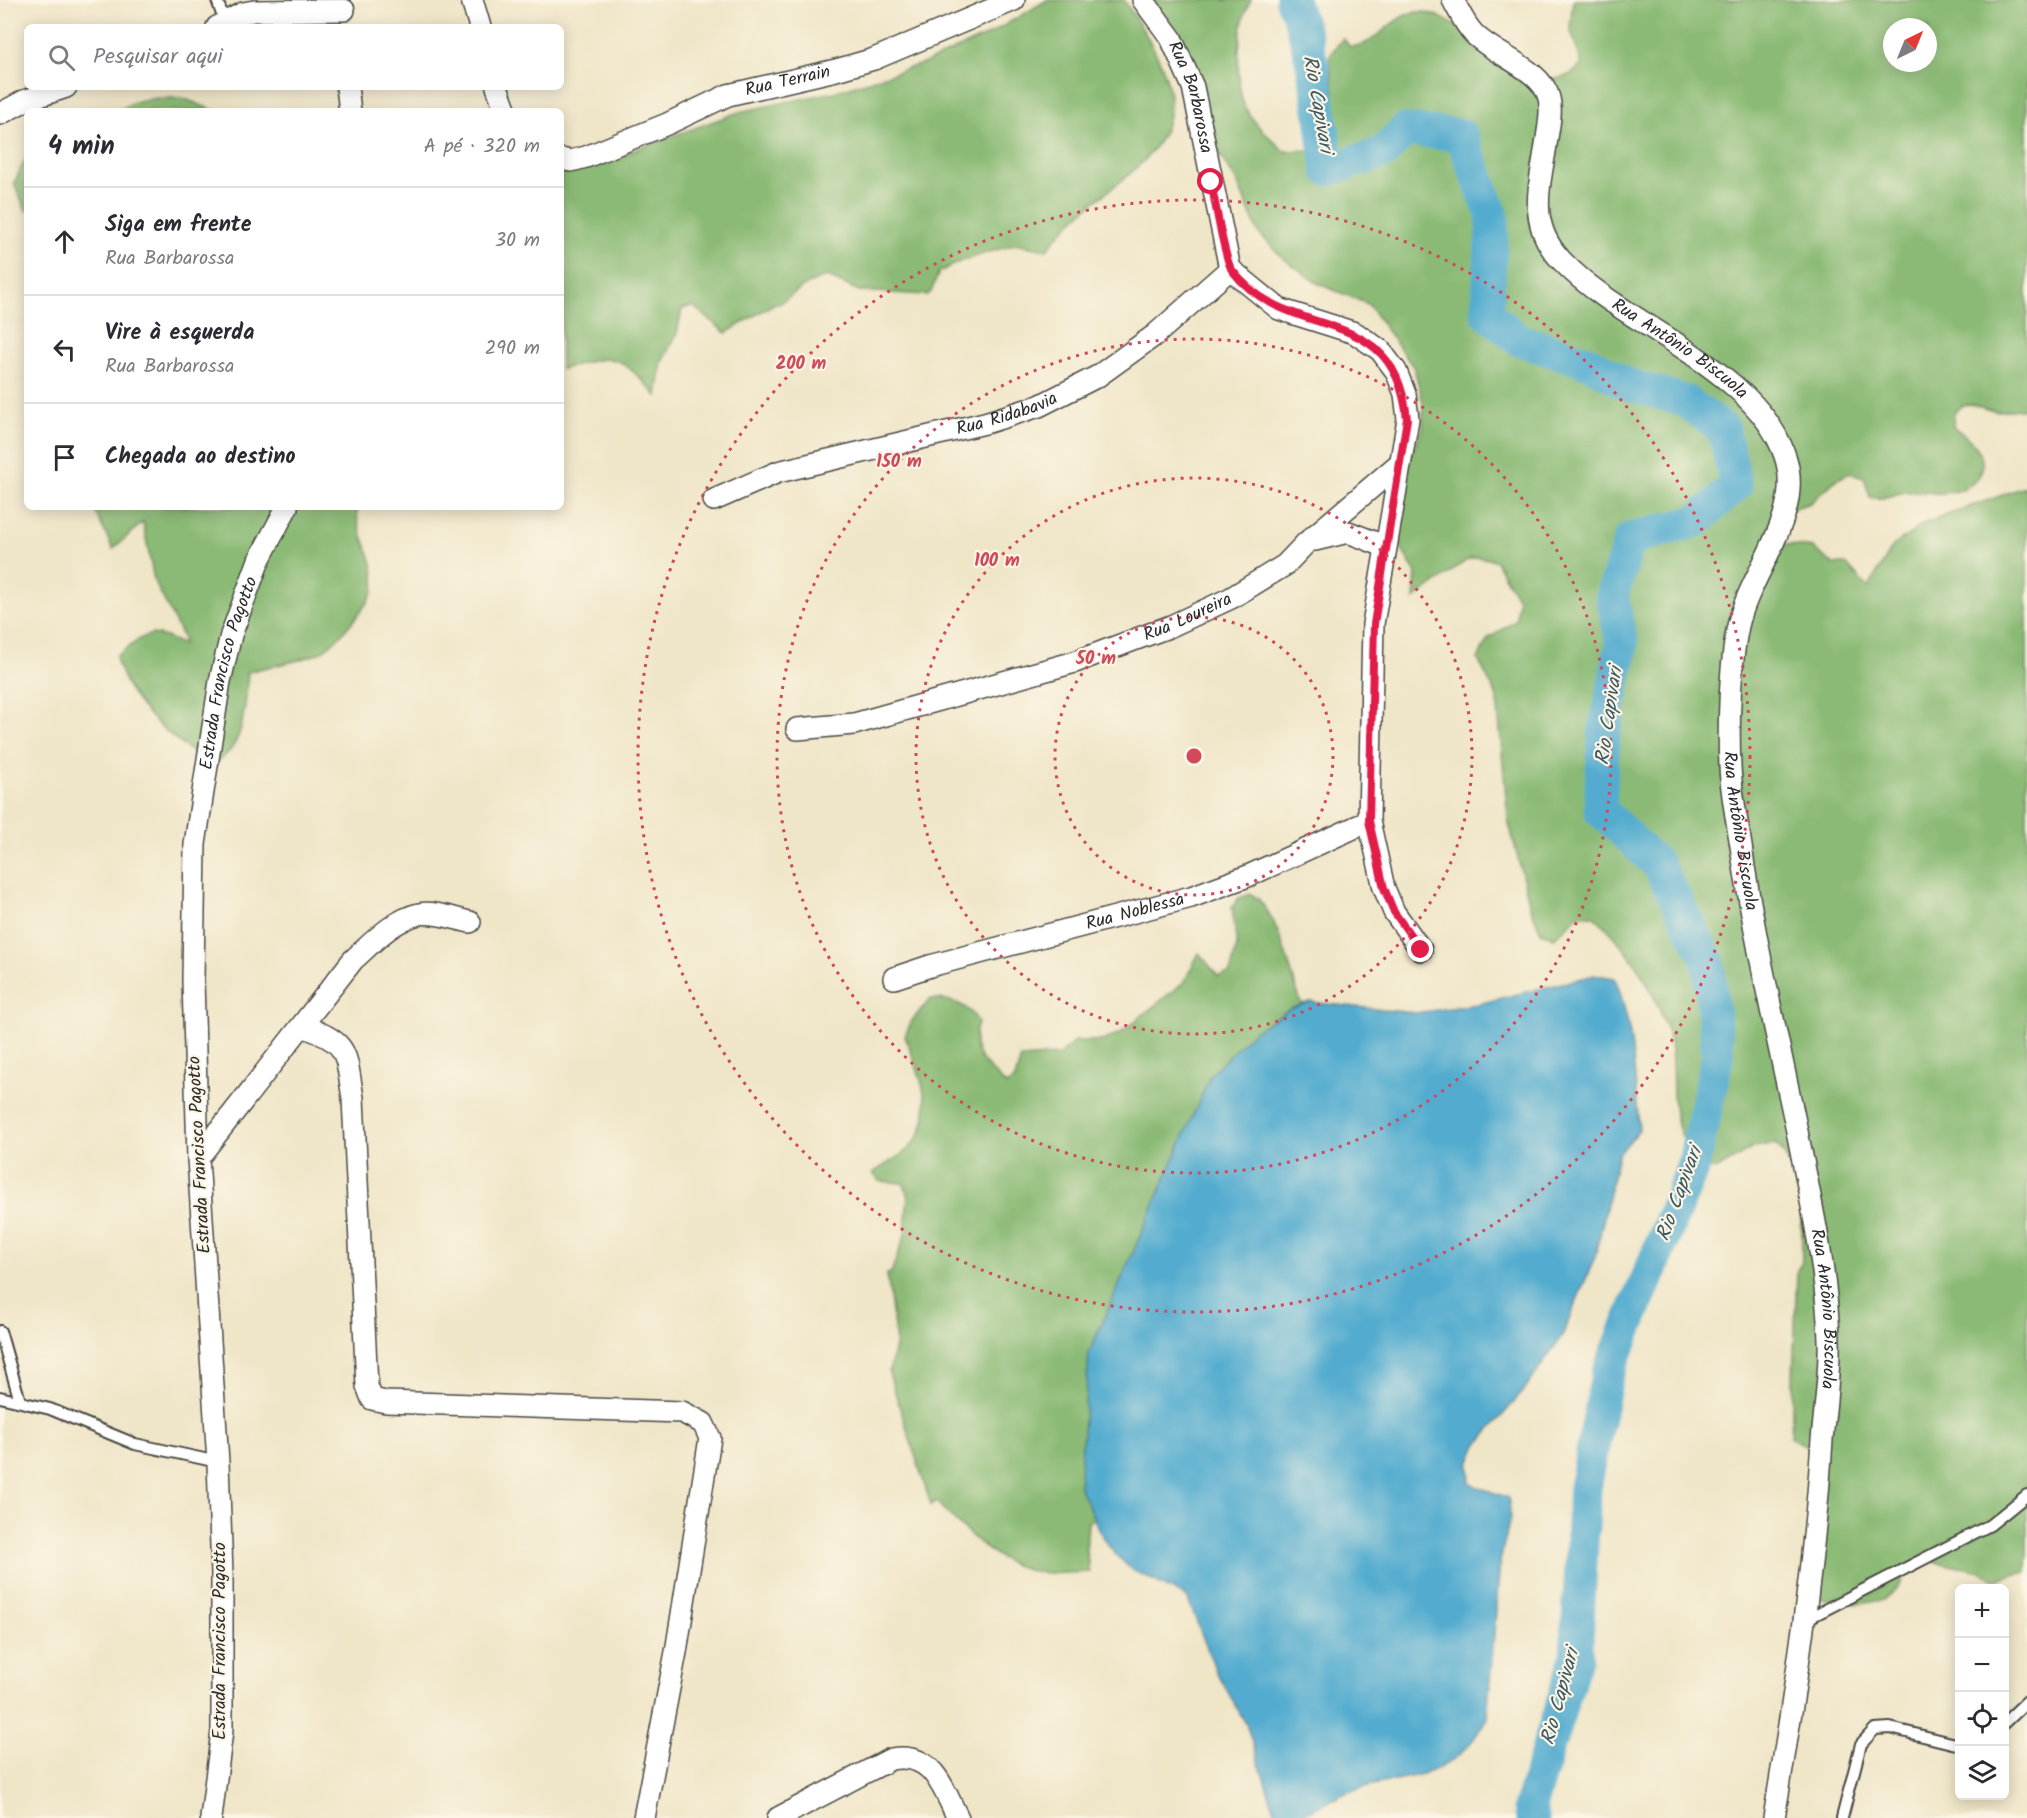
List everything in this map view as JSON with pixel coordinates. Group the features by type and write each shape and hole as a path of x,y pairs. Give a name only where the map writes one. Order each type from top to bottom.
{"street":[{"path":"472,0 479,24"},
{"name":"Rua Terrain","path":"564,160 571,161 586,157 668,124 728,95 874,59 1014,0"},
{"name":"Rua Barbarossa","path":"1143,0 1171,38 1192,87 1230,269"},
{"name":"Rua Antônio Biscuola","path":"1453,0 1472,33 1540,81 1549,97 1549,122 1537,217 1561,260 1598,292 1665,335 1739,392 1771,426 1787,460 1788,499 1777,533 1748,593 1738,626 1733,658 1730,768 1746,885 1815,1217 1829,1341 1820,1474 1805,1620 1774,1818"},
{"path":"223,24 254,11 343,12"},
{"path":"0,114 24,101 57,90"},
{"path":"347,90 350,108"},
{"path":"498,90 505,108"},
{"path":"1230,269 1279,309 1354,333 1380,350 1396,371 1405,394 1407,419 1384,546 1374,624 1369,821 1384,888 1394,912 1421,950"},
{"name":"Rua Ridabavia","path":"714,500 778,472 985,423 1039,406 1098,376 1155,334 1230,269"},
{"name":"Rua Loureira","path":"797,729 854,724 1075,662 1171,626 1231,598 1285,565 1306,543 1400,463"},
{"name":"Estrada Francisco Pagotto","path":"211,1818 222,1731 222,1574 218,1462 198,1158 193,980 195,844 220,681 231,635 259,560 285,510"},
{"path":"1306,543 1340,532 1348,532 1384,546"},
{"name":"Rua Noblessa","path":"894,978 930,966 1191,897 1248,876 1369,821"},
{"path":"198,1158 353,960 389,928 420,914 470,921"},
{"path":"302,1026 331,1036 346,1053 353,1098 367,1386 372,1398 386,1402 682,1412 703,1423 710,1438 676,1652 644,1818"},
{"path":"778,1818 891,1759 914,1758 933,1771 958,1818"}],"lane":[{"path":"217,0 221,24"},
{"path":"0,1331 20,1401"},
{"path":"0,1396 50,1409 135,1444 218,1462"},
{"path":"1805,1620 1990,1525 2027,1495"},
{"path":"2009,1718 2027,1701"},
{"path":"1842,1818 1861,1744 1875,1729 1890,1728 1955,1744"}],"green space":[{"path":"1047,0 1124,0 1154,50 1164,72 1170,94 1169,115 1161,137 1145,159 1072,221 1047,250 1015,244 961,261 939,272 931,292 927,295 859,291 826,276 806,285 779,304 775,303 726,333 693,306 682,309 677,333 662,362 657,396 633,371 615,360 594,360 564,368 564,171 576,171 739,112 834,92 925,63 990,34"},
{"path":"1143,0 1251,0 1246,10 1240,37 1241,94 1244,105 1252,118 1284,151 1315,150 1330,127 1334,91 1329,56 1343,38 1350,47 1364,44 1394,22 1416,12 1442,18 1526,72 1546,78 1565,77 1582,64 1570,28 1573,0 2027,0 2027,408 1998,411 1971,404 1960,407 1954,412 1953,426 1975,445 1981,457 1980,473 1970,485 1954,492 1912,492 1875,498 1870,497 1864,477 1850,473 1837,479 1810,503 1782,512 1774,543 1813,548 1833,564 1846,564 1868,588 1893,546 1925,523 2027,486 2027,1572 1995,1579 1979,1571 1922,1559 1913,1563 1899,1586 1883,1600 1858,1603 1819,1598 1811,1589 1821,1455 1791,1437 1797,1271 1802,1261 1800,1199 1793,1171 1776,1144 1754,1147 1716,1170 1694,1161 1676,1120 1671,1048 1666,1027 1637,966 1605,926 1593,915 1579,915 1554,938 1541,932 1530,906 1508,819 1497,697 1478,659 1488,639 1516,620 1518,600 1495,560 1477,557 1467,560 1414,599 1416,573 1402,550 1391,512 1391,495 1423,428 1423,402 1414,368 1368,304 1317,283 1283,258 1258,232 1237,182 1206,133"},
{"path":"183,98 208,108 124,108 141,100"},
{"path":"24,162 24,206 14,183"},
{"path":"94,510 357,510 359,527 373,566 374,587 360,613 325,649 302,659 248,672 244,713 237,740 221,759 208,764 152,718 129,689 121,673 116,656 141,638 154,634 162,635 183,645 183,638 154,580 143,522 113,549"},
{"path":"1251,894 1260,901 1276,927 1301,1003 1341,1019 1111,1510 1088,1522 1086,1551 1090,1572 1043,1573 1027,1570 997,1556 935,1501 931,1505 889,1373 896,1342 887,1274 891,1273 905,1235 908,1193 903,1183 879,1181 873,1173 908,1149 918,1136 924,1122 925,1108 921,1079 905,1036 911,1022 930,999 958,1004 970,1011 978,1023 975,1043 980,1058 1006,1085 1015,1079 1021,1058 1060,1055 1075,1041 1102,1041 1120,1033 1184,982 1199,953 1218,976 1230,973 1237,946 1232,907 1239,898"}],"water":[{"path":"1595,975 1615,978 1621,996 1633,1053 1639,1130 1618,1155 1595,1257 1563,1334 1527,1387 1477,1445 1469,1464 1470,1484 1509,1498 1510,1518 1500,1562 1487,1717 1474,1739 1459,1755 1444,1765 1411,1777 1349,1792 1298,1815 1277,1817 1246,1724 1216,1671 1187,1597 1132,1570 1117,1556 1104,1540 1079,1486 1089,1353 1211,1074 1254,1031 1290,1009 1309,1002 1415,1013 1478,1004"}],"waterway":[{"name":"Rio Capivari","path":"1292,0 1312,62 1328,170 1383,153 1405,130 1461,135 1493,217 1487,313 1519,340 1590,363 1626,384 1685,401 1723,429 1736,485 1697,521 1630,539 1612,596 1622,644 1604,735 1600,810 1658,865 1708,961 1718,1055 1693,1167 1607,1376 1585,1488 1576,1658 1530,1806 1532,1818"}],"route":[{"path":"1211,182 1230,269 1279,309 1354,333 1380,350 1396,371 1405,394 1407,419 1384,546 1374,624 1369,821 1384,888 1394,912 1421,950"}]}
